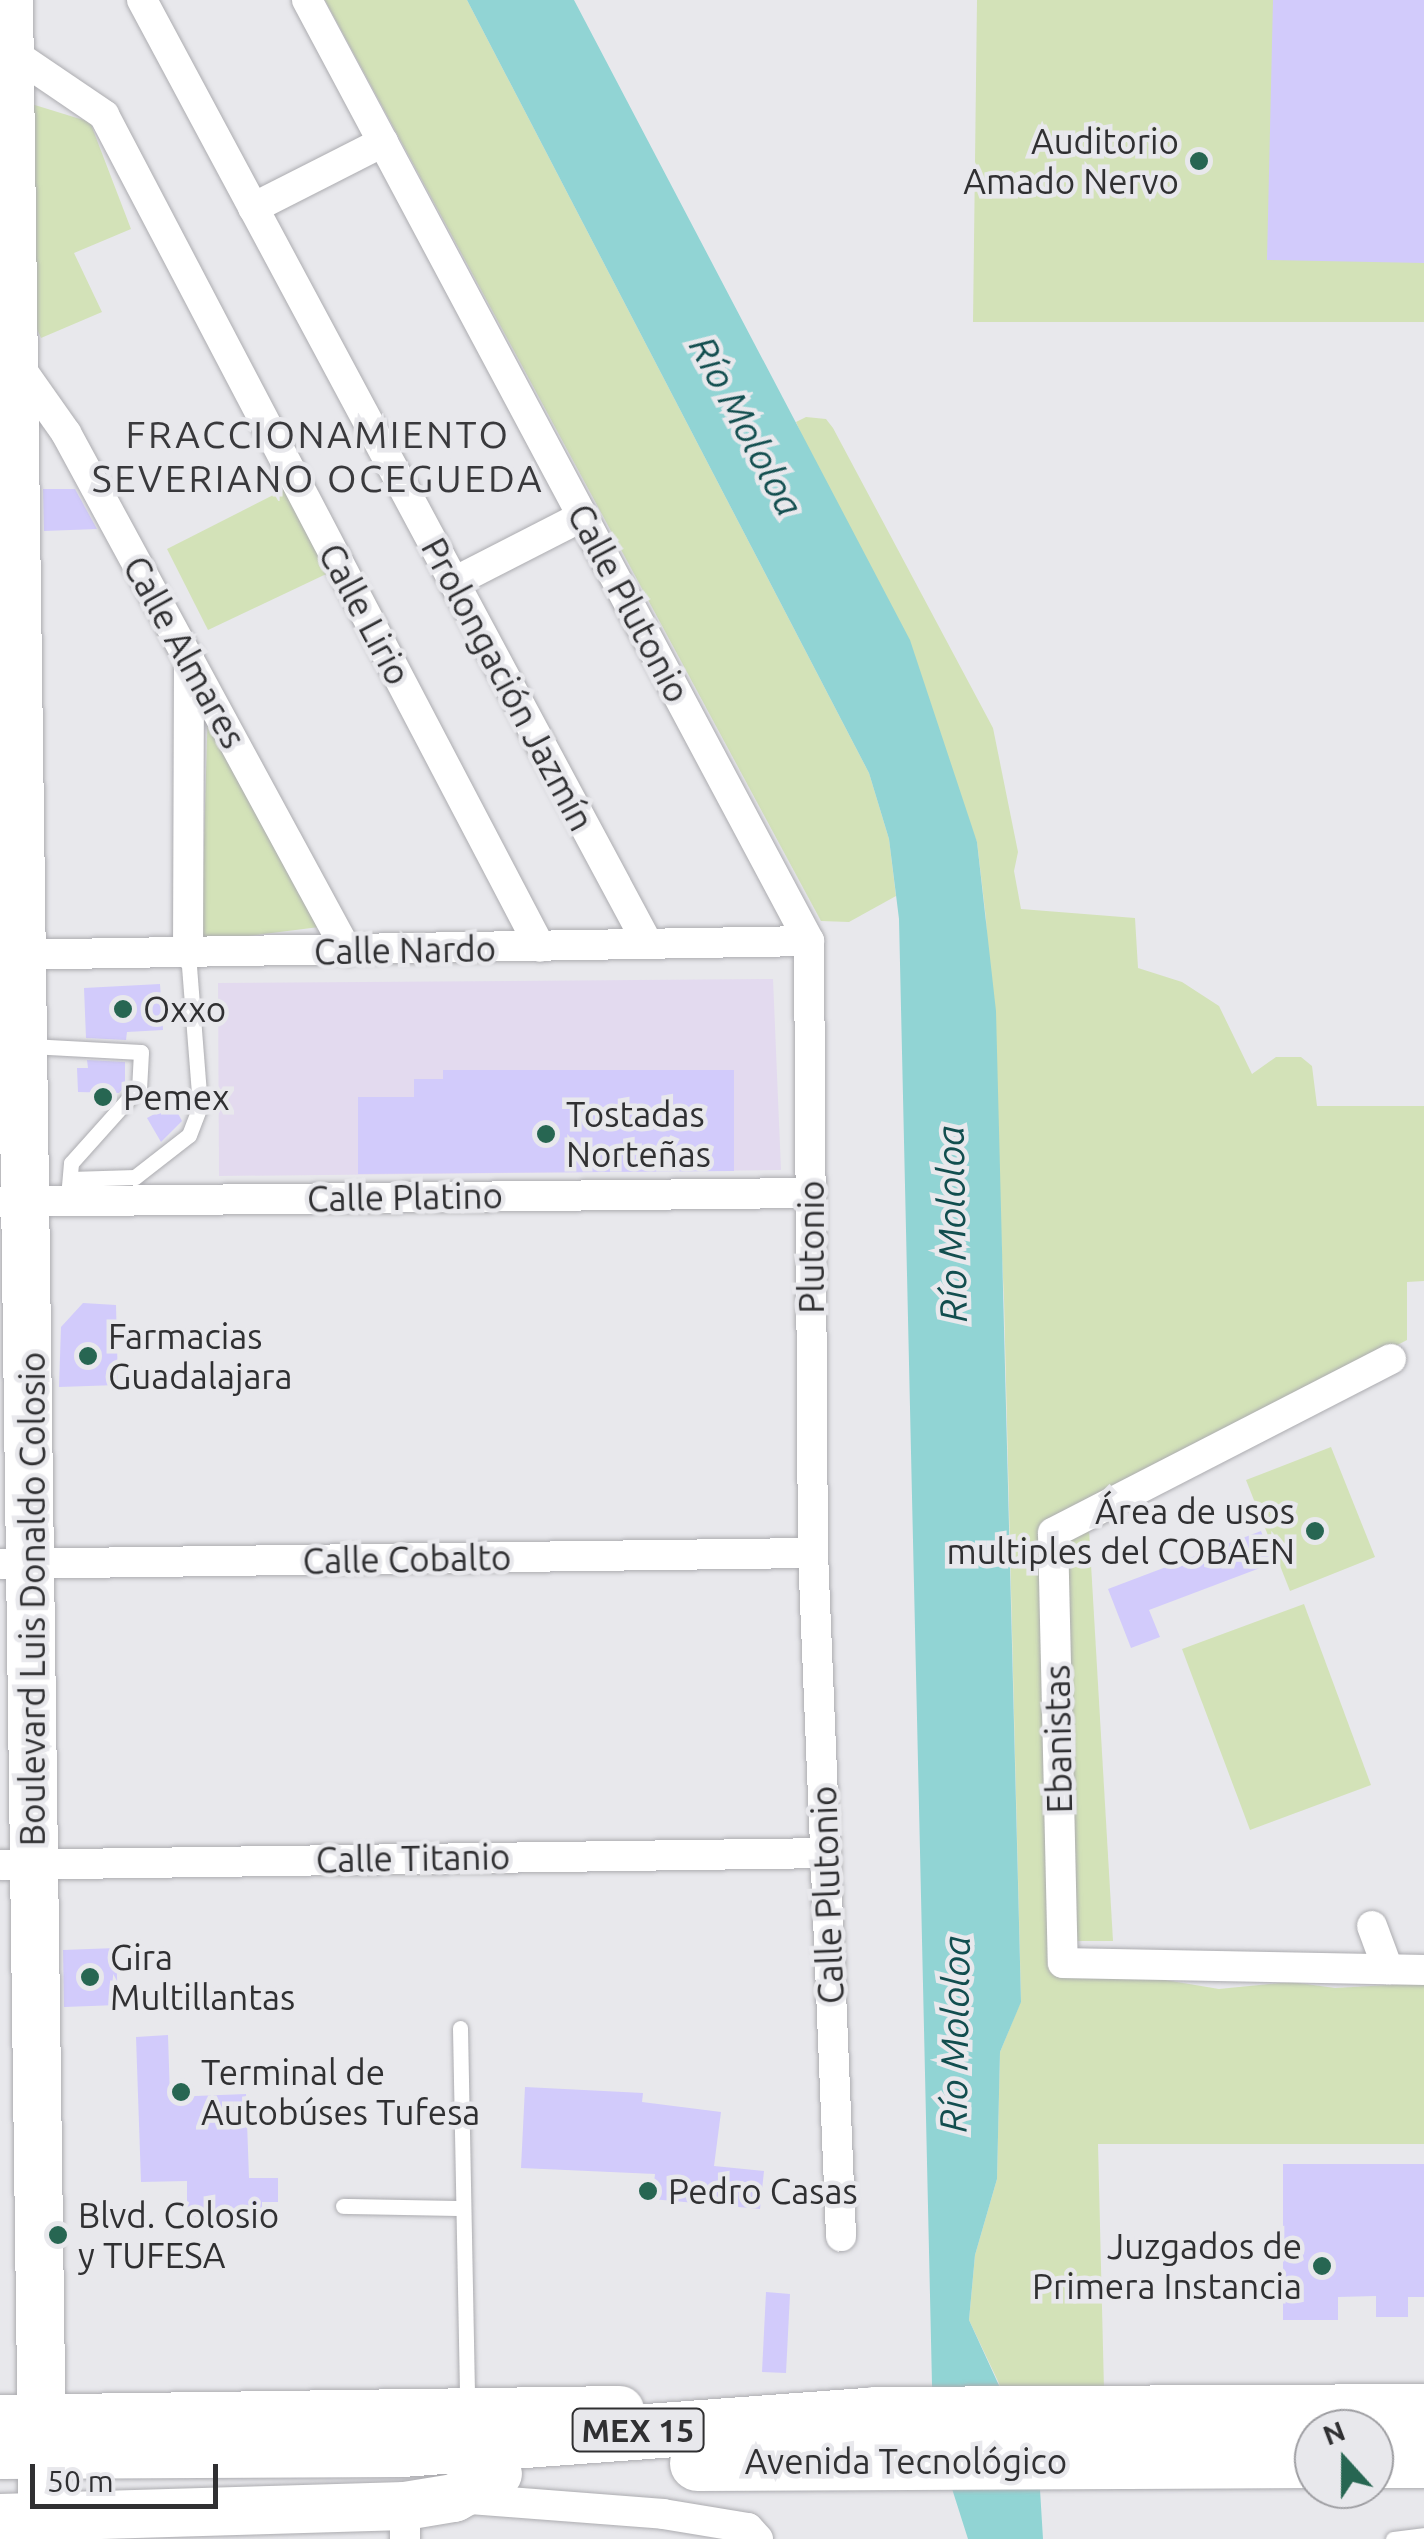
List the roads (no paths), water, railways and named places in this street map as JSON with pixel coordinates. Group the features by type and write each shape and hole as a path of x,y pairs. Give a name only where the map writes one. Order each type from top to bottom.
{"highway":[{"name":"Avenida Tecnológico","path":"21,2466 476,2486 1052,2412 1424,2411"},
{"name":"Avenida Tecnológico","path":"21,2466 402,2449 797,2420 870,2437 1089,2460 1294,2460"},
{"path":"1394,2460 1424,2460"}],"main road":[{"name":"Boulevard Luis Donaldo Colosio","path":"8,0 13,358 11,955 41,1196 16,1564 21,2466"},
{"name":"Avenida Tecnológico","path":"21,2466 467,2411 743,2408 797,2420"},
{"name":"Avenida Tecnológico","path":"21,2466 171,2528 405,2522 476,2486"}],"street":[{"name":"Prolongación Jazmín","path":"142,0 648,944"},
{"name":"Calle Plutonio","path":"307,0 809,941"},
{"name":"Calle Lirio","path":"10,51 104,114 540,947"},
{"path":"253,208 382,142"},
{"name":"Calle Almares","path":"13,358 66,433 348,951"},
{"path":"454,582 582,516"},
{"path":"188,954 189,656"},
{"name":"Calle Nardo","path":"11,955 809,941"},
{"name":"Plutonio","path":"809,941 813,1553"},
{"name":"Calle Platino","path":"41,1196 811,1193"},
{"name":"Ebanistas","path":"1391,1359 1053,1533 1063,1963 1424,1970"},
{"name":"Calle Plutonio","path":"813,1553 841,2236"},
{"name":"Calle Cobalto","path":"16,1564 813,1553"},
{"name":"Calle Titanio","path":"17,1864 826,1852"},
{"path":"1372,1926 1388,1970"},
{"path":"476,2486 551,2524 748,2528 758,2539"}],"lane":[{"path":"41,1196 136,1176 189,1135 200,1106 188,954"},
{"path":"24,1046 141,1052 139,1087 41,1196"},
{"path":"460,2028 467,2411"},
{"path":"343,2206 463,2208"},
{"path":"1393,2539 1424,2534"}],"water":[{"name":"Río Mololoa","path":"467,0 574,0 910,640 977,842 996,1011 1021,2002 1000,2052 997,2179 975,2255 969,2320 1039,2473 1043,2539 968,2539 933,2429 899,919 889,839 869,773"}],"place":[{"name":"Auditorio Amado Nervo","path":"1199,161"},
{"name":"Oxxo","path":"123,1009"},
{"name":"Pemex","path":"103,1097"},
{"name":"Tostadas Norteñas","path":"546,1134"},
{"name":"Farmacias Guadalajara","path":"88,1356"},
{"name":"Área de usos multiples del COBAEN","path":"1315,1531"},
{"name":"Gira Multillantas","path":"90,1977"},
{"name":"Terminal de Autobúses Tufesa","path":"181,2092"},
{"name":"Pedro Casas","path":"648,2191"},
{"name":"Blvd. Colosio y TUFESA","path":"58,2235"},
{"name":"Juzgados de Primera Instancia","path":"1322,2266"}],"district":[{"name":"FRACCIONAMIENTO SEVERIANO OCEGUEDA","path":"318,457"}]}
